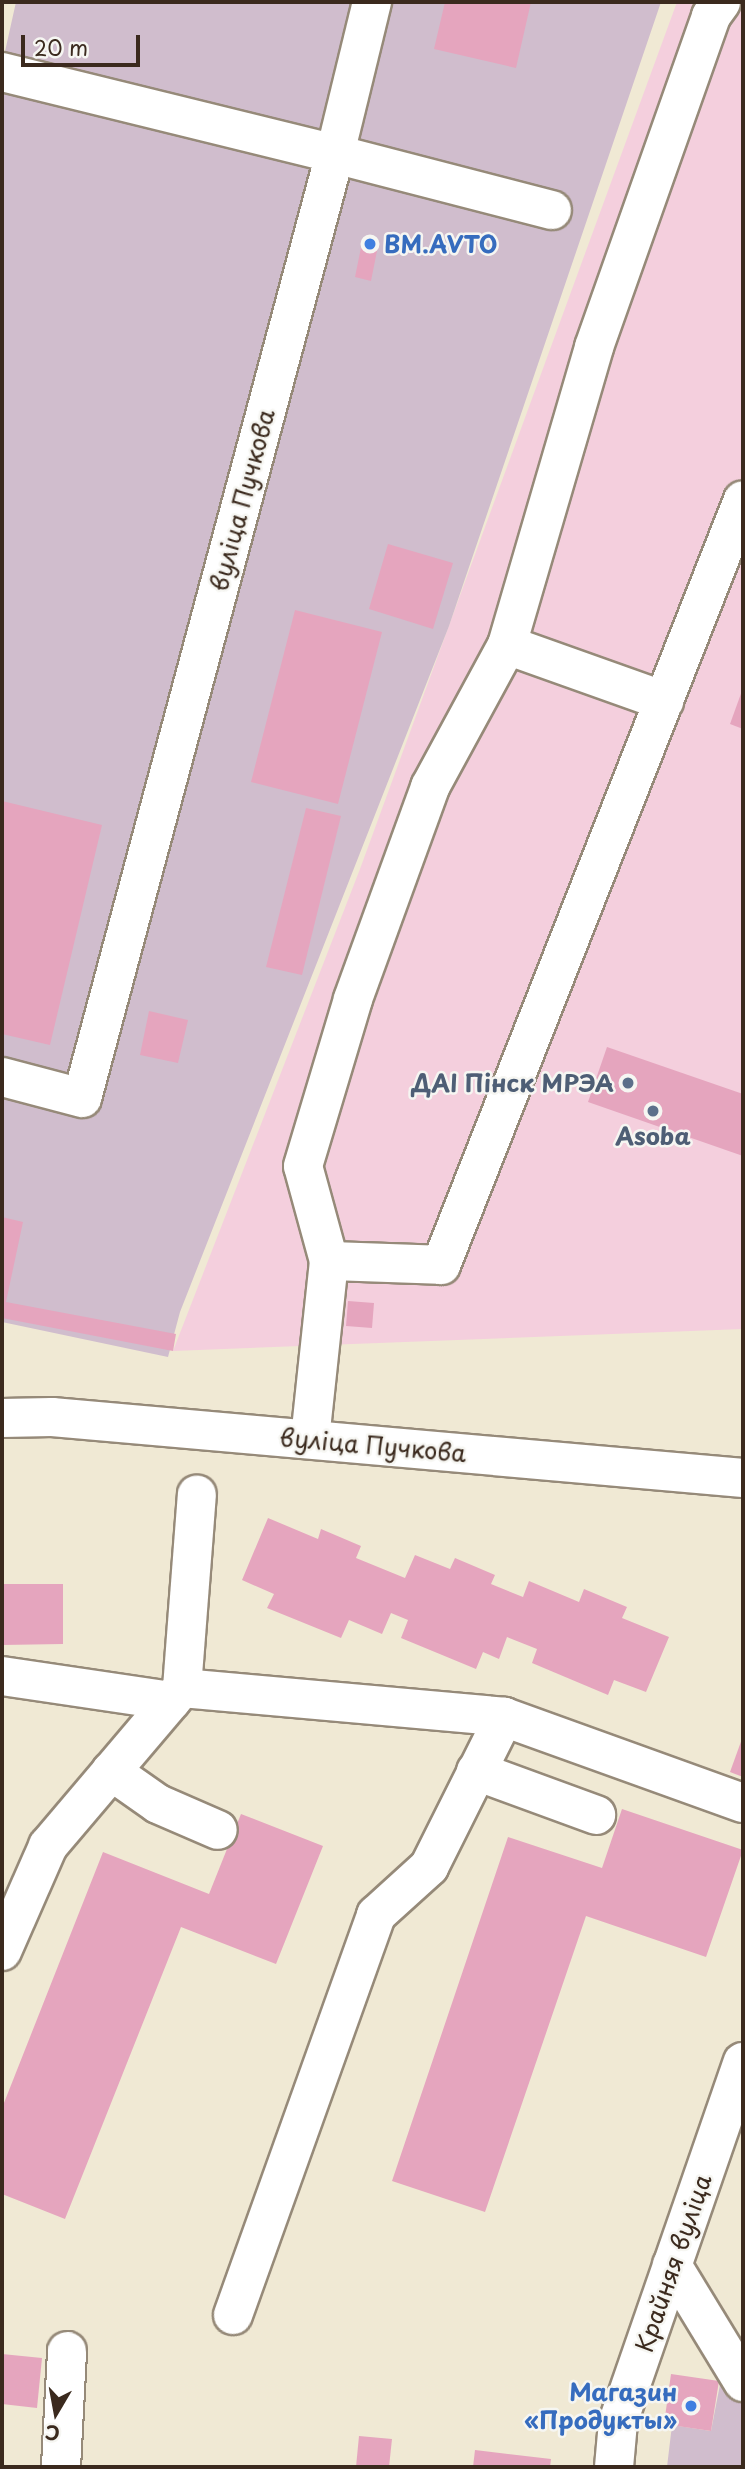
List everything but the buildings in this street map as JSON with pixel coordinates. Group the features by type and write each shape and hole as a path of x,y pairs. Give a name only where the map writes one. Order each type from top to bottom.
{"street":[{"path":"335,154 372,2"},
{"path":"310,1439 329,1261 303,1166 353,999 430,787 507,645 594,347 711,16 721,2"},
{"path":"2,72 552,209"},
{"name":"вуліца Пучкова","path":"2,1077 82,1098 335,154"},
{"path":"329,1261 441,1265 743,500"},
{"path":"507,645 664,701"},
{"name":"вуліца Пучкова","path":"2,1419 52,1417 743,1478"},
{"path":"2,1951 48,1846 176,1694 197,1495"},
{"path":"2,1676 176,1694 504,1717 743,1803"},
{"path":"233,2315 376,1915 429,1867 504,1717"},
{"path":"111,1771 158,1804 218,1830"},
{"path":"476,1771 596,1815"},
{"name":"Крайняя вуліца","path":"614,2467 618,2422 743,2062"},
{"path":"672,2265 743,2382"},
{"path":"61,2467 66,2351"}],"shaded area":[{"path":"16,2 661,2 449,626 180,1312 168,1357 2,1322 2,65"},
{"path":"677,2 743,2 743,1329 173,1351 360,869"},
{"path":"743,2360 743,2467 667,2467 672,2425 711,2431 723,2369"}],"place":[{"name":"BM.AVTO","path":"370,244"},
{"name":"ДАІ Пінск МРЭА","path":"628,1083"},
{"name":"Asoba","path":"653,1111"},
{"name":"Магазин «Продукты»","path":"691,2406"}]}
